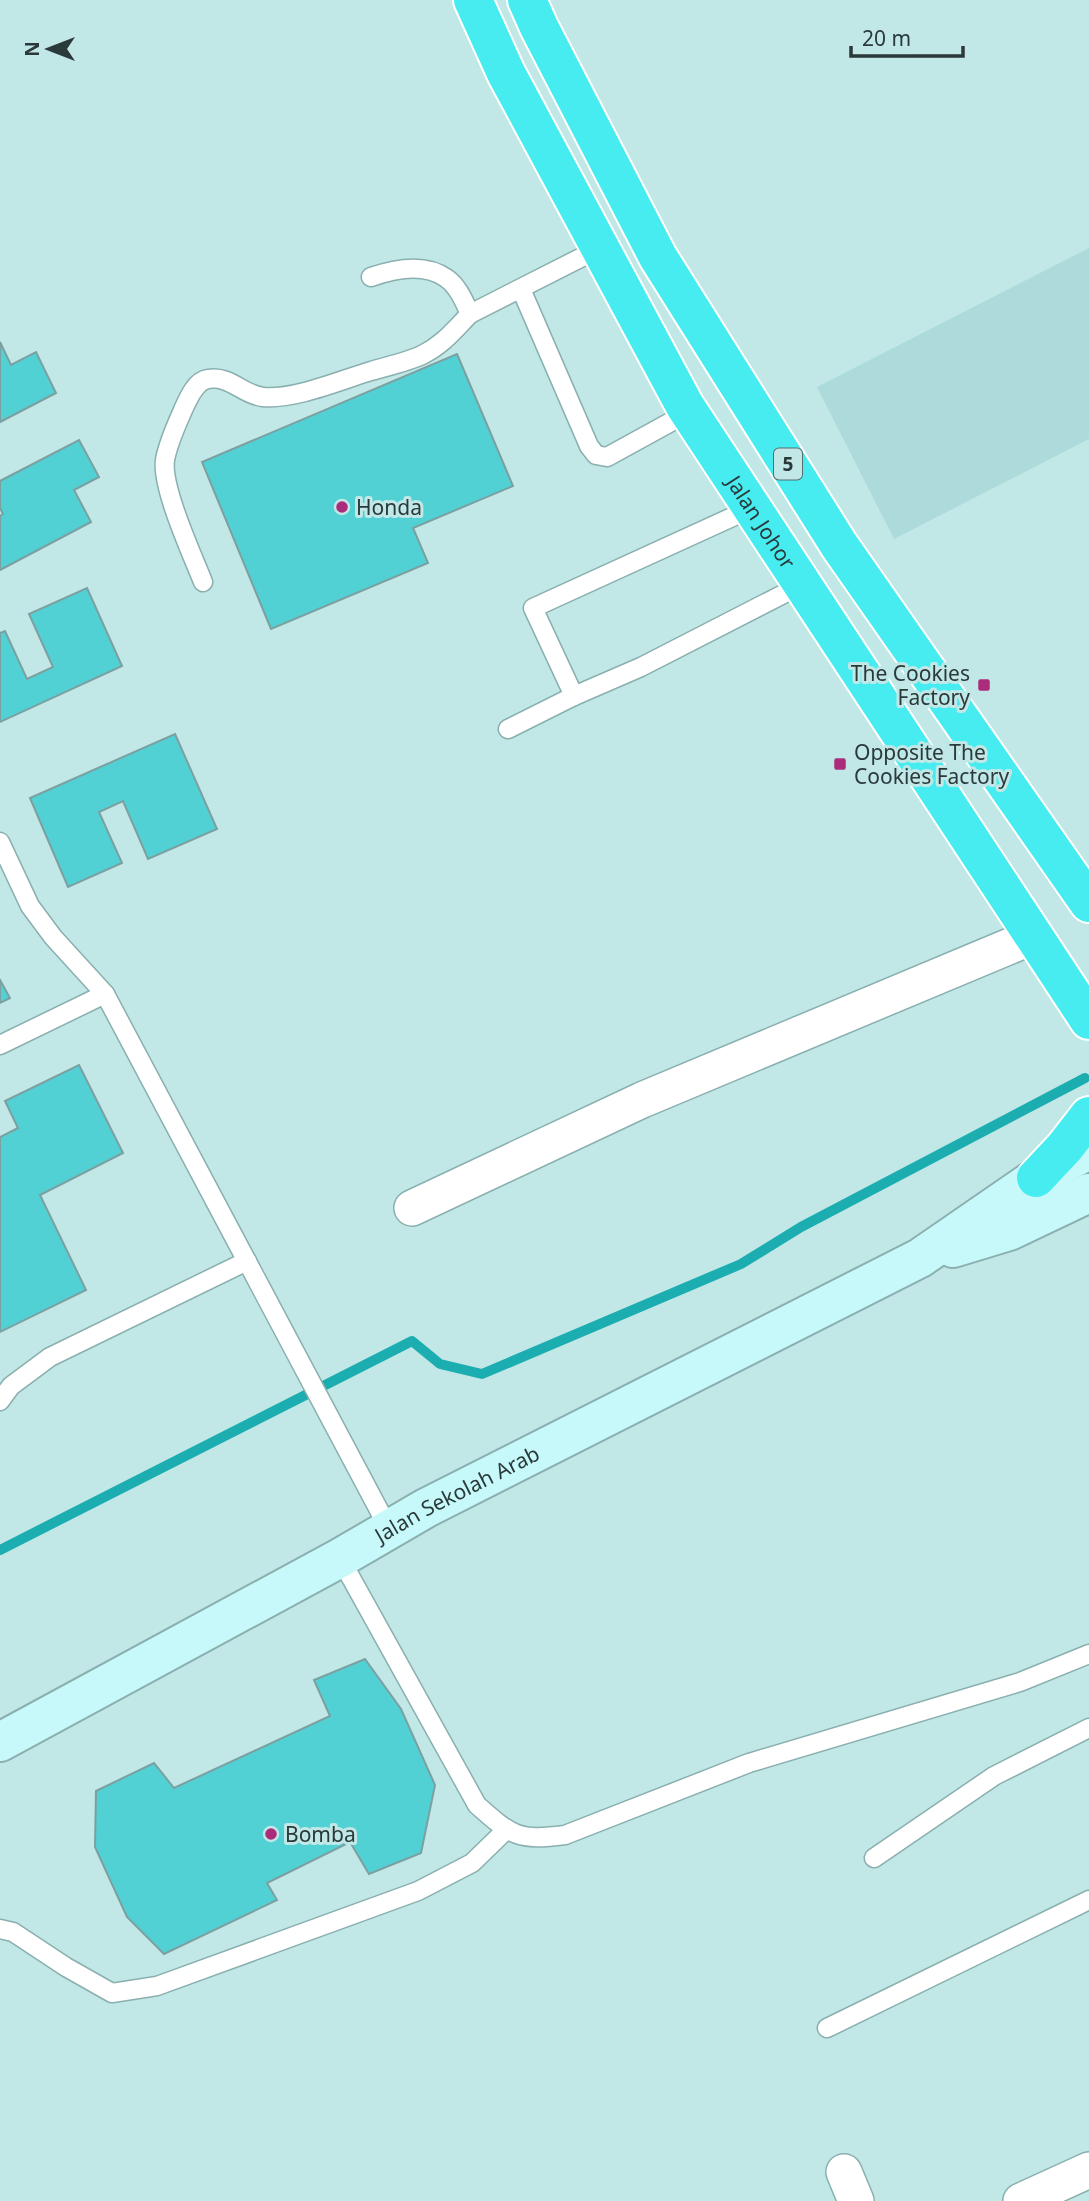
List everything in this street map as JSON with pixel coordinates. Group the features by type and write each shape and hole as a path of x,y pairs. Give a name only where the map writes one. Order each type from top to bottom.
{"highway":[{"name":"Jalan Johor","path":"473,0 506,73 689,412 1089,1020"},
{"name":"5","path":"527,0 545,40 658,257 839,545 1089,903"},
{"path":"1036,1178 1089,1116"}],"main road":[{"name":"Jalan Sekolah Arab","path":"0,1742 340,1558 426,1508 920,1258 1036,1178 1089,1150"},
{"name":"Jalan Sekolah Arab","path":"920,1258 1009,1231 1089,1193"}],"street":[{"path":"412,1208 642,1100 1034,936"},
{"path":"1021,2201 1089,2170"}],"lane":[{"path":"203,582 174,504 164,463 187,401 198,383 207,379 229,380 252,394 263,397 288,396 421,356 451,336 470,314 600,248"},
{"path":"371,277 390,271 431,271 446,278 459,291 470,314"},
{"path":"521,289 589,446 596,455 607,457 689,412"},
{"path":"574,696 533,608 752,508"},
{"path":"508,729 574,696 642,667 803,584"},
{"path":"0,842 30,906 53,937 105,994 389,1530"},
{"path":"0,1045 105,994"},
{"path":"0,1401 11,1386 50,1357 247,1261"},
{"path":"340,1558 477,1805 506,1830 533,1839 565,1835 749,1763 1020,1682 1089,1654"},
{"path":"874,1858 993,1776 1089,1728"},
{"path":"0,1929 13,1932 111,1993 157,1986 418,1891 472,1863 506,1830"},
{"path":"827,2028 1089,1900"}],"shaded area":[{"path":"1089,248 1089,439 894,539 817,387"}],"building":[{"path":"0,342 11,365 36,352 56,393 0,422"},
{"name":"Honda","path":"457,354 513,486 413,528 428,563 271,629 202,462"},
{"path":"79,440 99,477 74,490 91,522 0,570 0,516 3,514 0,508 0,481"},
{"path":"87,588 122,666 0,722 0,633 5,631 27,679 53,667 29,614"},
{"path":"175,734 217,829 148,859 123,801 99,812 122,863 68,887 30,798"},
{"path":"0,980 10,998 0,1003"},
{"path":"79,1065 123,1153 40,1195 86,1290 0,1332 0,1137 18,1128 5,1101"},
{"path":"365,1659 401,1709 435,1785 421,1853 369,1874 350,1842 267,1883 277,1900 164,1954 127,1917 95,1847 96,1791 154,1763 174,1788 330,1716 314,1680"}],"waterway":[{"path":"0,1550 412,1341 440,1364 482,1374 741,1264 801,1227 1085,1078"}],"place":[{"name":"Honda","path":"342,507"},
{"name":"The Cookies Factory","path":"984,685"},
{"name":"Opposite The Cookies Factory","path":"840,764"},
{"name":"Bomba","path":"271,1834"}]}
